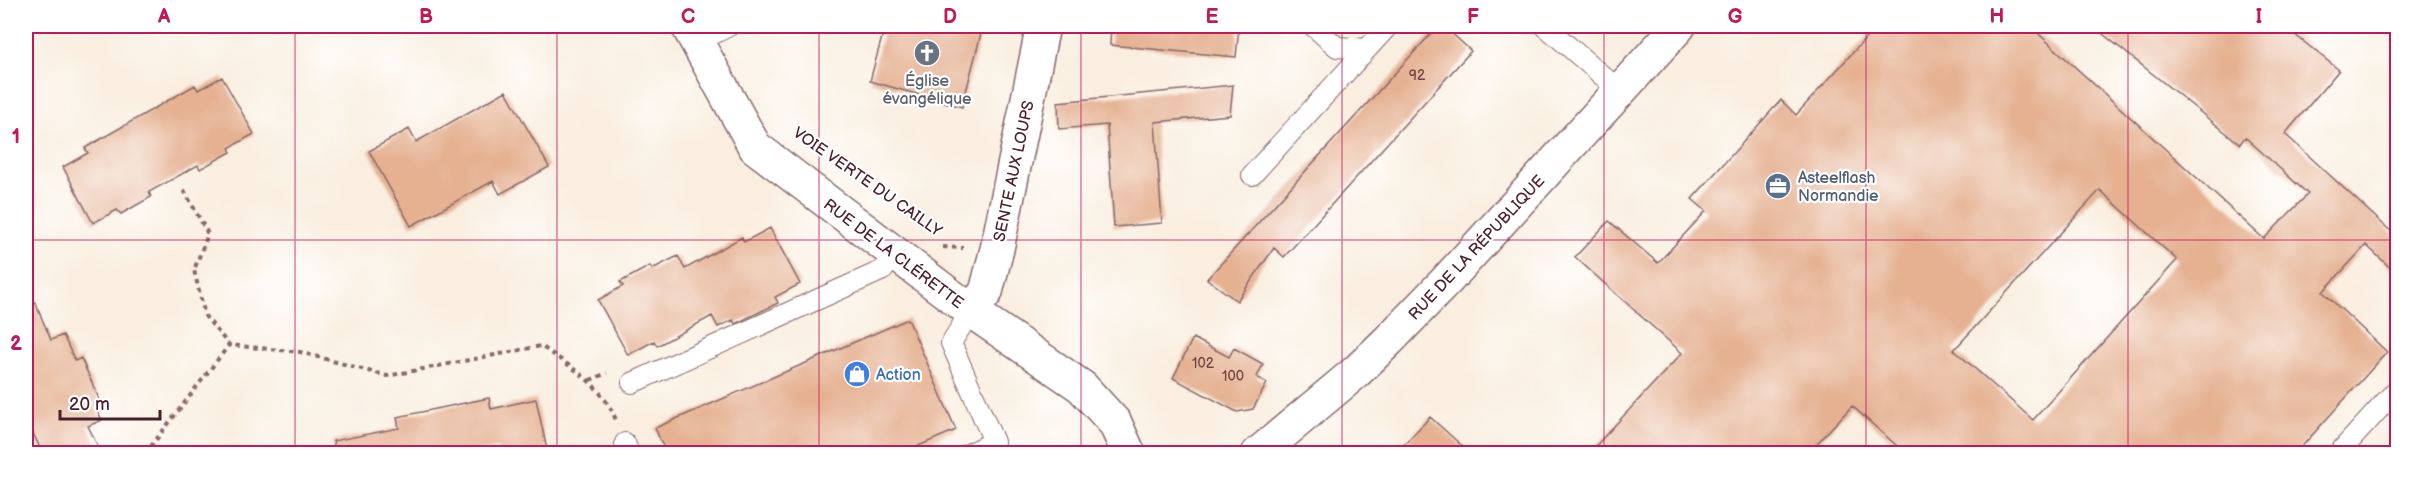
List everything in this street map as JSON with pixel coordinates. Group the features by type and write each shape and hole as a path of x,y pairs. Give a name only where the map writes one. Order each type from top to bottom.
{"street":[{"name":"SENTE AUX LOUPS","path":"971,311 986,292 997,249 1043,26"},
{"name":"RUE DE LA RÉPUBLIQUE","path":"1258,453 1356,372 1389,340 1447,280 1679,26"},
{"name":"RUE DE LA CLÉRETTE","path":"693,34 755,147 971,311 1082,387 1115,423 1129,453"}],"lane":[{"path":"693,34 729,26"},
{"path":"1313,26 1337,47 1367,49"},
{"path":"1252,175 1388,26"},
{"path":"1545,26 1620,91"},
{"path":"632,383 883,270 895,255"},
{"path":"968,453 994,442 951,343 971,311"},
{"path":"2338,453 2397,388"}],"path":[{"path":"184,190 208,234 194,270 205,316 229,345 300,352 387,376 541,346 590,380 610,406 627,448"},
{"name":"VOIE VERTE DU CAILLY","path":"939,247 997,249"},
{"path":"145,453 229,345"}],"building":[{"name":"Église évangélique","path":"885,26 983,26 962,107 870,81"},
{"path":"1111,26 1239,26 1236,57 1110,45"},
{"path":"1438,26 1444,26 1471,51 1284,257 1274,248 1237,301 1207,279"},
{"path":"1877,26 2030,26 2264,239 2308,194 2245,137 2240,144 2093,26 2284,26 2339,70 2285,134 2397,237 2397,274 2366,245 2323,292 2387,352 2296,453 1905,453 1852,406 1808,453 1589,453 1682,353 1575,257 1609,221 1658,263 1706,211 1692,199 1781,100 1796,115","holes":["2100,190 2177,260 2033,420 1954,350"]},
{"path":"222,77 254,134 229,148 231,152 200,169 198,165 149,192 151,197 121,214 117,210 93,223 63,167 88,153 85,148 195,85 198,90"},
{"path":"1233,85 1230,115 1155,122 1162,223 1114,227 1107,125 1059,129 1058,102"},
{"path":"506,91 549,167 500,194 493,181 411,226 369,151 409,129 416,142"},
{"path":"770,228 800,284 775,297 778,303 735,324 733,320 718,327 712,316 657,346 654,341 628,355 598,300 623,286 620,282 650,266 652,269 678,256 685,269 742,237 744,242"},
{"path":"26,281 51,340 63,335 75,361 81,358 100,401 94,404 102,420 88,426 101,453 42,453 26,417"},
{"name":"Action","path":"908,319 956,430 902,453 666,453 655,428"},
{"path":"1193,338 1229,357 1234,348 1263,364 1257,377 1267,383 1253,409 1237,412 1173,378"},
{"path":"489,398 491,409 536,399 547,450 527,453 499,453 497,448 471,453 335,453 333,441 399,428 397,417"},
{"path":"1430,417 1470,453 1396,453"}],"place":[{"name":"Église évangélique","path":"927,53"},
{"name":"Asteelflash Normandie","path":"1778,186"},
{"name":"Action","path":"857,374"}]}
